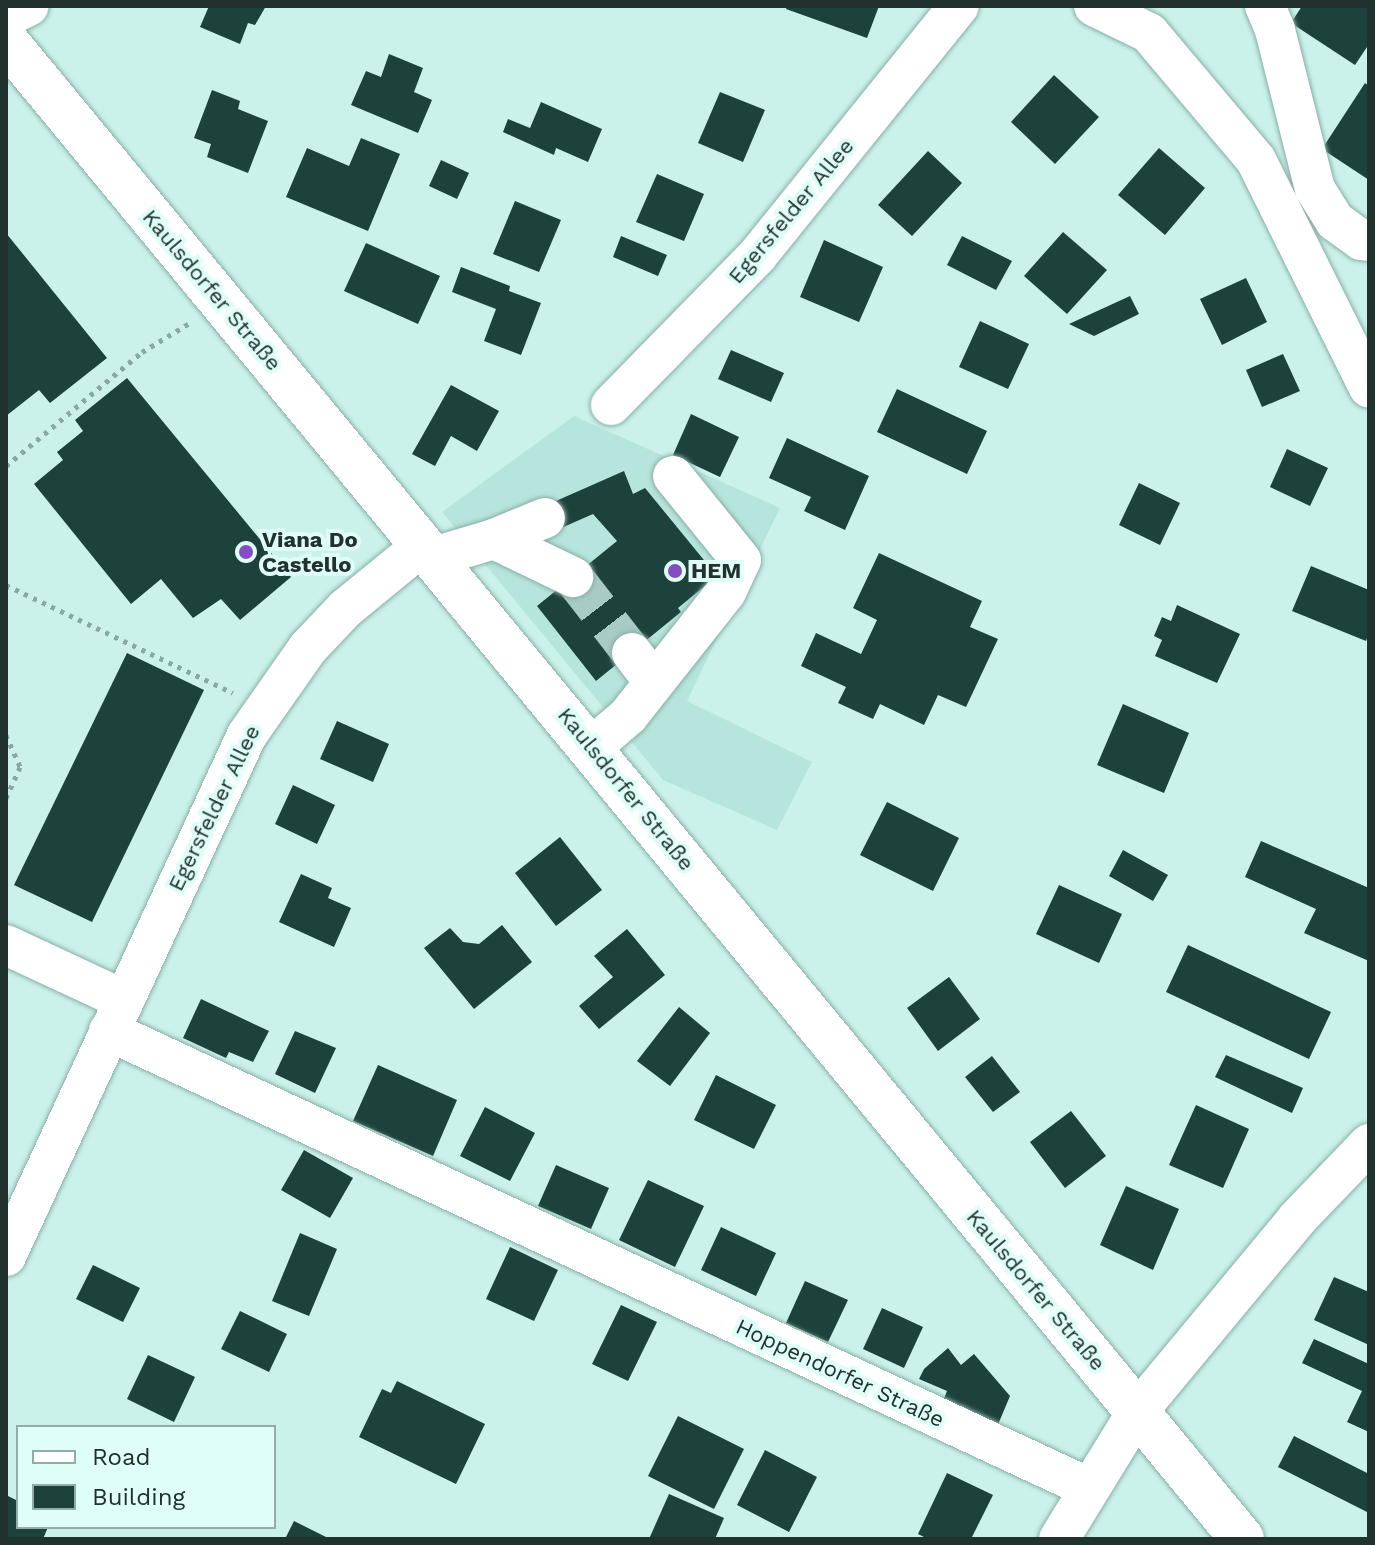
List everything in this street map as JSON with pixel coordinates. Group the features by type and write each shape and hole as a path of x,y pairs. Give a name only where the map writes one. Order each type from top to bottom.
{"main road":[{"name":"Kaulsdorfer Straße","path":"6,41 592,747 1242,1539"}],"street":[{"path":"6,17 29,6"},
{"name":"Egersfelder Allee","path":"611,405 757,256 959,6"},
{"path":"1094,6 1144,20 1256,160 1369,388"},
{"path":"1265,6 1275,30 1315,189 1335,221 1361,240 1369,241"},
{"path":"1256,160 1301,134"},
{"path":"592,747 628,716 643,667 726,592 741,560 673,476"},
{"path":"428,551 494,539 545,518"},
{"path":"494,539 573,577"},
{"name":"Egersfelder Allee","path":"6,1256 241,746 263,707 308,648 346,608 428,551"},
{"path":"6,945 116,1015"},
{"name":"Hoppendorfer Straße","path":"116,1015 591,1257 1089,1488"},
{"path":"1059,1539 1137,1412 1297,1219 1369,1144"}],"path":[{"path":"6,466 142,352 196,319"},
{"path":"6,585 263,707"},
{"path":"6,735 20,767 6,798"}],"shaded area":[{"path":"574,416 780,508 687,701 812,762 777,830 663,780 442,512"}],"building":[{"path":"209,6 266,6 255,25 248,23 240,44 200,27"},
{"path":"787,6 879,6 867,38 786,9"},
{"path":"1302,6 1369,6 1369,44 1355,65 1291,23"},
{"path":"389,54 423,68 414,92 432,100 418,133 351,105 366,71 381,77"},
{"path":"1054,75 1099,117 1055,164 1011,122"},
{"path":"1365,83 1369,86 1369,180 1322,149"},
{"path":"212,90 240,101 238,109 268,121 248,173 207,157 211,144 194,138"},
{"path":"720,92 765,110 743,162 698,143"},
{"path":"541,102 602,129 588,162 556,148 554,155 503,132 508,119 530,128"},
{"path":"361,138 400,154 368,231 286,197 307,148 349,166"},
{"path":"1159,148 1205,188 1165,235 1118,195"},
{"path":"928,151 962,183 912,236 878,205"},
{"path":"441,160 469,173 457,199 429,186"},
{"path":"657,174 704,194 684,241 636,222"},
{"path":"515,201 561,220 539,272 493,254"},
{"path":"1063,232 1107,270 1067,314 1024,276"},
{"path":"6,233 107,358 50,403 39,390 6,416"},
{"path":"621,236 667,255 658,276 613,257"},
{"path":"962,236 1012,261 996,290 947,265"},
{"path":"824,240 883,267 859,322 800,297"},
{"path":"366,243 440,276 418,324 344,291"},
{"path":"461,267 510,286 509,291 541,303 521,355 484,341 496,309 452,292"},
{"path":"1246,278 1267,322 1222,345 1200,299"},
{"path":"1130,296 1139,314 1094,336 1069,324"},
{"path":"980,321 1029,344 1008,389 959,367"},
{"path":"731,350 784,373 771,402 718,379"},
{"path":"1283,354 1300,391 1262,407 1246,370"},
{"path":"127,378 291,577 240,620 221,599 193,618 161,579 131,604 34,484 63,460 57,452 83,431 75,420"},
{"path":"451,385 499,411 477,451 451,436 435,466 412,454"},
{"path":"897,389 987,431 967,474 877,432"},
{"path":"691,414 739,437 720,477 673,455"},
{"path":"787,438 869,476 845,530 804,511 811,497 769,478"},
{"path":"1287,449 1328,468 1310,506 1270,487"},
{"path":"624,471 633,494 645,488 717,576 678,608 681,612 596,681 537,606 617,541 593,514 552,532 540,508"},
{"path":"1139,483 1180,503 1160,545 1119,525"},
{"path":"879,553 982,601 970,627 998,639 966,707 938,695 924,725 880,704 873,719 838,703 846,687 801,666 816,633 861,654 877,620 853,608"},
{"path":"1311,566 1369,590 1369,633 1366,641 1292,611"},
{"path":"1177,605 1240,634 1217,683 1155,656 1162,640 1154,636 1162,617 1171,621"},
{"path":"127,653 204,690 92,922 14,885"},
{"path":"1123,704 1189,733 1164,793 1097,765"},
{"path":"337,721 389,744 373,782 320,759"},
{"path":"293,785 335,805 317,844 275,824"},
{"path":"887,802 959,838 933,891 860,855"},
{"path":"560,837 602,890 556,926 515,873"},
{"path":"1261,841 1369,888 1369,961 1304,933 1316,909 1245,877"},
{"path":"1123,850 1168,875 1153,901 1109,876"},
{"path":"301,874 332,888 328,898 351,908 334,947 279,922"},
{"path":"1059,885 1122,914 1099,963 1036,934"},
{"path":"502,925 532,962 474,1009 424,948 450,928 463,942 479,944"},
{"path":"627,929 665,975 599,1029 579,1006 613,977 594,956"},
{"path":"1188,945 1331,1012 1309,1059 1166,992"},
{"path":"949,977 980,1019 938,1051 907,1008"},
{"path":"201,999 269,1031 253,1062 229,1052 226,1058 183,1038"},
{"path":"679,1007 710,1033 670,1086 637,1061"},
{"path":"295,1031 336,1048 315,1093 275,1074"},
{"path":"1226,1055 1303,1088 1292,1113 1215,1077"},
{"path":"992,1056 1020,1092 993,1112 965,1077"},
{"path":"378,1065 457,1100 433,1156 353,1121"},
{"path":"716,1075 776,1105 754,1149 694,1120"},
{"path":"1196,1105 1249,1129 1223,1188 1169,1165"},
{"path":"485,1107 535,1133 510,1181 460,1156"},
{"path":"1071,1111 1106,1156 1065,1188 1030,1142"},
{"path":"304,1150 353,1178 330,1218 281,1190"},
{"path":"556,1165 609,1188 591,1229 538,1206"},
{"path":"648,1180 704,1206 675,1267 619,1240"},
{"path":"1126,1186 1179,1209 1153,1270 1100,1245"},
{"path":"721,1227 776,1253 756,1296 701,1270"},
{"path":"300,1233 337,1249 309,1316 272,1301"},
{"path":"510,1247 558,1270 534,1321 486,1299"},
{"path":"93,1265 140,1288 123,1322 76,1299"},
{"path":"1334,1277 1369,1292 1369,1345 1314,1320"},
{"path":"805,1281 848,1300 828,1342 786,1323"},
{"path":"621,1305 657,1322 628,1381 592,1364"},
{"path":"882,1308 923,1327 904,1368 863,1349"},
{"path":"240,1311 287,1334 269,1372 221,1349"},
{"path":"1314,1339 1369,1364 1369,1432 1347,1422 1362,1391 1302,1363"},
{"path":"948,1348 961,1365 974,1354 1010,1396 997,1427 943,1401 947,1391 919,1379 924,1369"},
{"path":"148,1355 195,1377 174,1422 127,1399"},
{"path":"397,1381 485,1424 456,1484 359,1437 382,1389 391,1393"},
{"path":"678,1416 744,1449 714,1509 648,1476"},
{"path":"1294,1436 1369,1474 1369,1513 1278,1467"},
{"path":"765,1450 817,1477 789,1532 737,1505"},
{"path":"947,1473 993,1495 971,1539 928,1539 918,1534"},
{"path":"669,1494 724,1518 715,1539 649,1539"},
{"path":"6,1495 16,1500 16,1529 47,1529 43,1539 6,1539"},
{"path":"294,1521 330,1539 285,1539"}],"tunnel":[{"path":"573,577 632,653"}],"place":[{"name":"Viana Do Castello","path":"246,552"},
{"name":"HEM","path":"675,571"}]}
